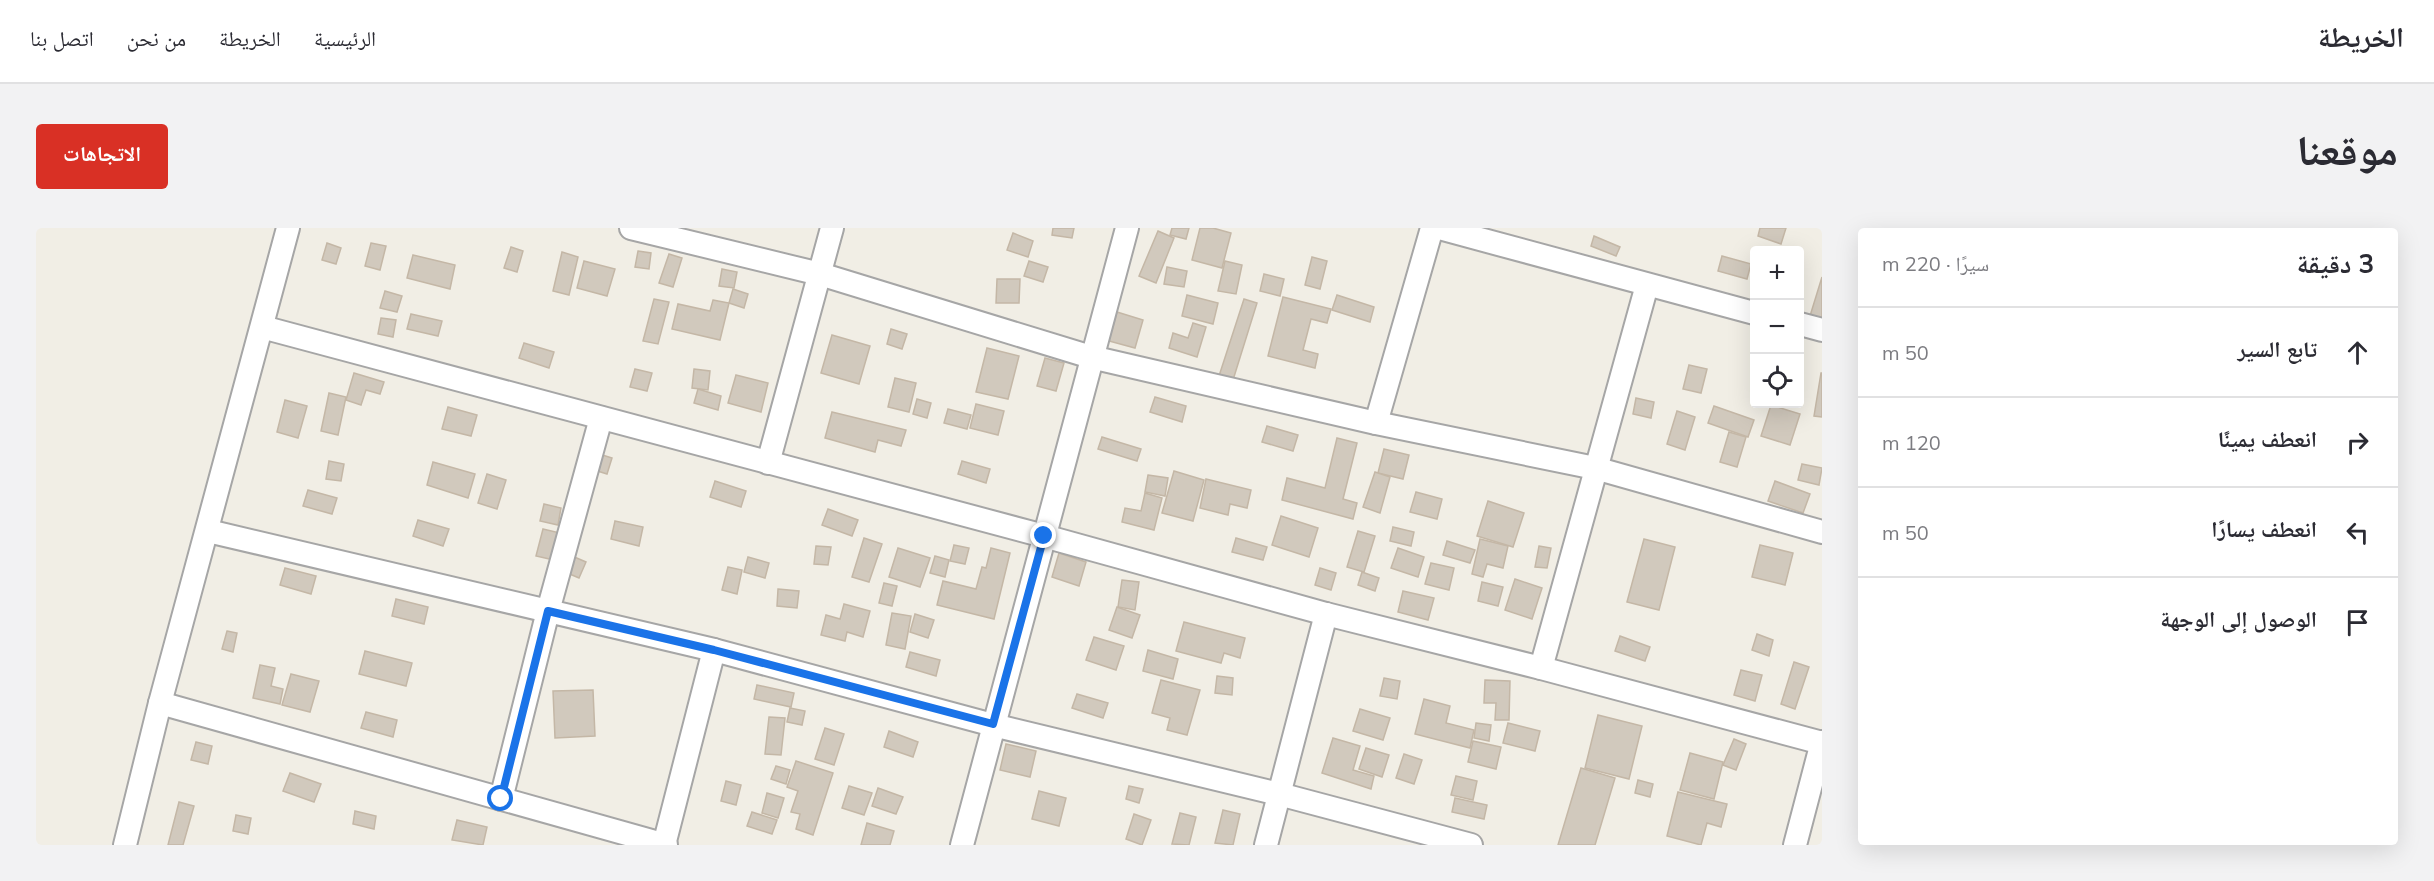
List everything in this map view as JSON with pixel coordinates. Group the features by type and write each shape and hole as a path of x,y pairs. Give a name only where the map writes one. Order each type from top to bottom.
{"street":[{"path":"125,845 160,703 288,228"},
{"path":"631,228 820,274 1091,357 1376,423 1595,468 1822,532"},
{"path":"768,463 832,228"},
{"path":"962,845 1127,228"},
{"path":"1376,423 1432,228"},
{"path":"1439,228 1750,312"},
{"path":"1541,668 1647,285"},
{"path":"1804,325 1822,330"},
{"path":"262,327 1044,536 1326,614 1822,742 1795,845"},
{"path":"501,799 548,611 601,418"},
{"path":"208,531 714,650 993,724 1279,794 1471,845"},
{"path":"1266,845 1326,614"},
{"path":"160,703 665,845 714,650"}],"building":[{"path":"1053,228 1074,228 1072,238 1052,235"},
{"path":"1172,228 1189,228 1186,239 1170,235"},
{"path":"1200,228 1213,228 1231,233 1222,268 1192,260"},
{"path":"1760,228 1786,228 1781,244 1758,236"},
{"path":"1158,231 1174,238 1156,283 1139,276"},
{"path":"1013,233 1033,241 1028,257 1007,250"},
{"path":"1594,236 1620,247 1616,256 1591,246"},
{"path":"327,243 341,248 336,264 322,260"},
{"path":"371,243 386,246 380,270 365,266"},
{"path":"511,247 523,251 517,272 504,268"},
{"path":"638,251 651,253 649,269 635,267"},
{"path":"562,252 578,257 569,295 553,291"},
{"path":"669,254 682,258 673,287 659,283"},
{"path":"413,255 455,265 450,289 407,278"},
{"path":"1722,256 1750,264 1747,279 1718,271"},
{"path":"1312,257 1327,261 1320,289 1305,285"},
{"path":"584,261 615,269 607,296 577,288"},
{"path":"1029,261 1048,267 1043,282 1024,276"},
{"path":"1225,261 1242,265 1236,294 1218,291"},
{"path":"1167,267 1187,271 1184,287 1164,284"},
{"path":"722,269 737,272 734,288 719,286"},
{"path":"1264,274 1284,279 1280,296 1260,291"},
{"path":"1822,277 1822,320 1810,316"},
{"path":"997,279 1020,279 1019,303 996,303"},
{"path":"733,289 748,294 744,308 729,303"},
{"path":"385,291 402,296 397,312 380,308"},
{"path":"1187,295 1218,303 1213,324 1182,316"},
{"path":"1337,295 1374,307 1370,322 1332,310"},
{"path":"1283,297 1331,309 1327,323 1311,319 1303,350 1318,354 1315,368 1268,356"},
{"path":"654,299 669,302 658,344 643,341"},
{"path":"1244,299 1257,303 1233,380 1219,376"},
{"path":"713,300 729,303 720,340 672,329 678,304 710,311"},
{"path":"1117,312 1143,320 1135,348 1109,341"},
{"path":"411,314 442,321 438,336 407,329"},
{"path":"381,318 396,320 393,337 378,334"},
{"path":"1193,323 1206,327 1197,357 1169,348 1173,333 1188,338"},
{"path":"891,329 907,334 902,349 887,344"},
{"path":"832,335 870,346 859,384 821,373"},
{"path":"524,343 554,352 549,368 519,358"},
{"path":"987,348 1019,356 1008,399 976,392"},
{"path":"1045,358 1064,363 1056,391 1037,386"},
{"path":"1689,365 1707,369 1701,393 1683,389"},
{"path":"635,369 652,373 647,391 630,387"},
{"path":"694,369 710,371 708,390 692,388"},
{"path":"354,373 384,382 380,394 366,390 361,405 346,400"},
{"path":"1822,373 1822,417 1814,416"},
{"path":"736,375 768,383 761,412 728,403"},
{"path":"895,378 916,383 909,412 888,407"},
{"path":"698,389 721,396 718,410 694,403"},
{"path":"329,393 346,397 338,435 321,431"},
{"path":"1155,397 1186,406 1182,422 1150,412"},
{"path":"1636,398 1654,402 1651,418 1633,414"},
{"path":"917,399 931,403 927,418 913,414"},
{"path":"285,400 307,406 298,438 277,432"},
{"path":"976,404 1004,411 998,435 970,428"},
{"path":"1714,406 1754,420 1748,437 1708,423"},
{"path":"448,407 477,415 471,436 442,429"},
{"path":"1770,408 1781,408 1800,414 1790,445 1761,436"},
{"path":"948,409 971,415 967,429 944,423"},
{"path":"1677,411 1695,417 1685,450 1667,444"},
{"path":"832,412 906,430 901,446 878,440 875,452 825,438"},
{"path":"1267,426 1298,435 1293,451 1262,442"},
{"path":"1729,432 1746,437 1737,467 1720,462"},
{"path":"1102,437 1141,449 1137,461 1098,449"},
{"path":"1337,438 1357,443 1343,499 1357,503 1353,519 1282,500 1287,478 1325,488"},
{"path":"1384,449 1409,455 1403,479 1378,473"},
{"path":"596,453 612,458 607,474 591,469"},
{"path":"329,461 344,464 341,481 326,479"},
{"path":"962,461 990,469 986,483 958,474"},
{"path":"433,462 475,474 468,498 427,485"},
{"path":"1802,464 1822,468 1819,485 1798,480"},
{"path":"1174,471 1204,480 1193,521 1162,513"},
{"path":"1375,472 1390,477 1380,513 1363,507"},
{"path":"487,474 506,480 497,509 478,503"},
{"path":"1148,475 1168,478 1165,496 1145,492"},
{"path":"1206,479 1251,490 1247,508 1230,504 1228,515 1200,508"},
{"path":"715,481 746,491 741,507 710,497"},
{"path":"1775,481 1810,494 1803,513 1768,501"},
{"path":"308,490 337,498 332,514 303,506"},
{"path":"1416,492 1442,499 1437,519 1410,512"},
{"path":"1145,493 1162,498 1154,530 1122,522 1125,508 1141,511"},
{"path":"1488,501 1524,513 1513,547 1477,536"},
{"path":"544,504 561,508 558,525 540,521"},
{"path":"828,509 858,520 852,536 822,525"},
{"path":"1281,516 1318,528 1309,557 1272,545"},
{"path":"418,520 449,529 443,546 413,536"},
{"path":"615,521 643,527 639,546 611,539"},
{"path":"1393,527 1414,532 1411,546 1390,541"},
{"path":"543,529 560,533 554,560 536,556"},
{"path":"1358,531 1375,536 1364,572 1347,567"},
{"path":"864,538 882,544 869,582 852,577"},
{"path":"1236,538 1267,547 1263,560 1232,552"},
{"path":"1480,539 1508,546 1503,568 1487,564 1483,577 1472,574"},
{"path":"1644,539 1675,547 1659,610 1627,602"},
{"path":"1447,541 1475,550 1470,563 1443,555"},
{"path":"954,545 969,548 965,564 950,561"},
{"path":"1760,545 1793,553 1785,585 1752,577"},
{"path":"816,546 831,547 828,565 814,564"},
{"path":"1539,546 1551,548 1547,568 1535,567"},
{"path":"898,548 930,558 920,587 889,577"},
{"path":"991,548 1010,553 994,619 937,605 943,581 976,589 982,567 986,568"},
{"path":"1398,548 1424,557 1418,577 1391,568"},
{"path":"1059,553 1086,562 1079,586 1052,577"},
{"path":"572,556 586,562 579,578 565,572"},
{"path":"935,556 949,560 945,577 930,573"},
{"path":"748,557 769,563 765,578 744,572"},
{"path":"1431,563 1454,568 1449,590 1425,584"},
{"path":"728,567 742,570 737,594 722,590"},
{"path":"285,568 316,576 311,594 280,585"},
{"path":"1320,568 1336,573 1331,590 1315,585"},
{"path":"1362,572 1379,578 1375,591 1358,585"},
{"path":"1515,579 1542,588 1532,619 1505,610"},
{"path":"1122,580 1139,582 1135,610 1118,607"},
{"path":"1482,582 1503,587 1498,606 1478,601"},
{"path":"884,583 897,586 892,606 879,603"},
{"path":"778,589 799,591 797,608 777,606"},
{"path":"1403,591 1434,598 1428,620 1398,612"},
{"path":"396,599 428,607 424,624 392,616"},
{"path":"844,604 870,611 863,637 847,632 845,641 821,635 826,615 840,619"},
{"path":"1117,607 1140,615 1132,638 1109,630"},
{"path":"892,613 911,616 905,649 886,645"},
{"path":"915,614 934,620 928,638 910,632"},
{"path":"1184,622 1245,638 1240,658 1224,653 1221,663 1176,651"},
{"path":"227,631 237,633 233,652 222,649"},
{"path":"1757,634 1773,640 1769,656 1752,650"},
{"path":"1620,636 1650,647 1645,661 1615,651"},
{"path":"1094,637 1124,646 1116,670 1086,660"},
{"path":"1148,650 1178,659 1173,679 1143,671"},
{"path":"365,651 412,663 406,686 359,674"},
{"path":"910,652 940,660 936,676 906,667"},
{"path":"1794,662 1809,667 1795,709 1781,704"},
{"path":"260,665 275,668 271,686 283,689 280,704 253,698"},
{"path":"1741,670 1762,675 1755,701 1734,695"},
{"path":"291,674 319,681 310,712 282,705"},
{"path":"1217,676 1233,678 1232,695 1215,693"},
{"path":"1384,678 1400,681 1397,699 1380,696"},
{"path":"1161,680 1200,690 1187,735 1167,730 1170,718 1152,713"},
{"path":"1485,680 1510,681 1509,720 1495,720 1496,703 1484,703"},
{"path":"757,685 794,693 791,707 754,699"},
{"path":"593,690 595,736 555,738 553,691"},
{"path":"1077,694 1108,703 1103,718 1072,708"},
{"path":"1424,699 1450,706 1446,723 1474,730 1470,748 1415,734"},
{"path":"790,708 805,711 802,725 787,722"},
{"path":"1360,709 1390,718 1383,740 1353,731"},
{"path":"366,712 397,720 393,737 361,728"},
{"path":"1598,715 1642,726 1629,779 1585,768"},
{"path":"769,717 785,718 781,755 765,754"},
{"path":"1476,723 1491,725 1489,741 1474,738"},
{"path":"1508,723 1540,731 1535,751 1503,743"},
{"path":"825,728 844,734 834,765 815,759"},
{"path":"889,731 918,742 913,757 884,747"},
{"path":"1333,738 1360,746 1353,770 1374,776 1371,789 1322,773"},
{"path":"1734,739 1746,744 1736,770 1723,765"},
{"path":"1473,741 1501,747 1496,769 1468,762"},
{"path":"196,742 212,746 208,764 191,760"},
{"path":"1006,744 1036,751 1030,777 1000,770"},
{"path":"1366,748 1389,755 1382,777 1359,769"},
{"path":"1690,753 1723,762 1714,799 1680,790"},
{"path":"1404,754 1422,760 1414,784 1396,778"},
{"path":"796,761 833,773 813,835 796,829 800,814 791,812 798,791 787,787"},
{"path":"776,766 790,770 786,784 771,779"},
{"path":"1581,768 1615,778 1595,845 1558,845"},
{"path":"290,773 321,784 314,802 283,791"},
{"path":"1456,776 1477,781 1473,800 1451,795"},
{"path":"1638,780 1653,784 1650,797 1635,793"},
{"path":"726,781 741,785 736,805 721,801"},
{"path":"849,786 872,793 864,815 842,808"},
{"path":"1129,786 1143,789 1139,803 1126,799"},
{"path":"878,788 903,797 896,814 872,806"},
{"path":"1039,791 1066,798 1059,826 1032,819"},
{"path":"1678,792 1727,804 1721,827 1707,823 1701,845 1667,836"},
{"path":"767,793 784,798 778,818 762,813"},
{"path":"1455,798 1487,805 1484,819 1452,812"},
{"path":"179,802 194,806 183,845 168,845"},
{"path":"1223,810 1240,814 1233,845 1215,843"},
{"path":"355,811 376,816 374,829 353,824"},
{"path":"752,812 777,820 772,834 747,826"},
{"path":"1180,813 1196,817 1189,845 1172,844"},
{"path":"1134,814 1151,820 1142,845 1126,839"},
{"path":"236,815 251,818 248,834 233,831"},
{"path":"457,820 487,827 483,845 452,840"},
{"path":"867,823 894,831 890,845 861,845"}],"route":[{"path":"501,799 548,611 714,650 993,724 1044,536"}]}
